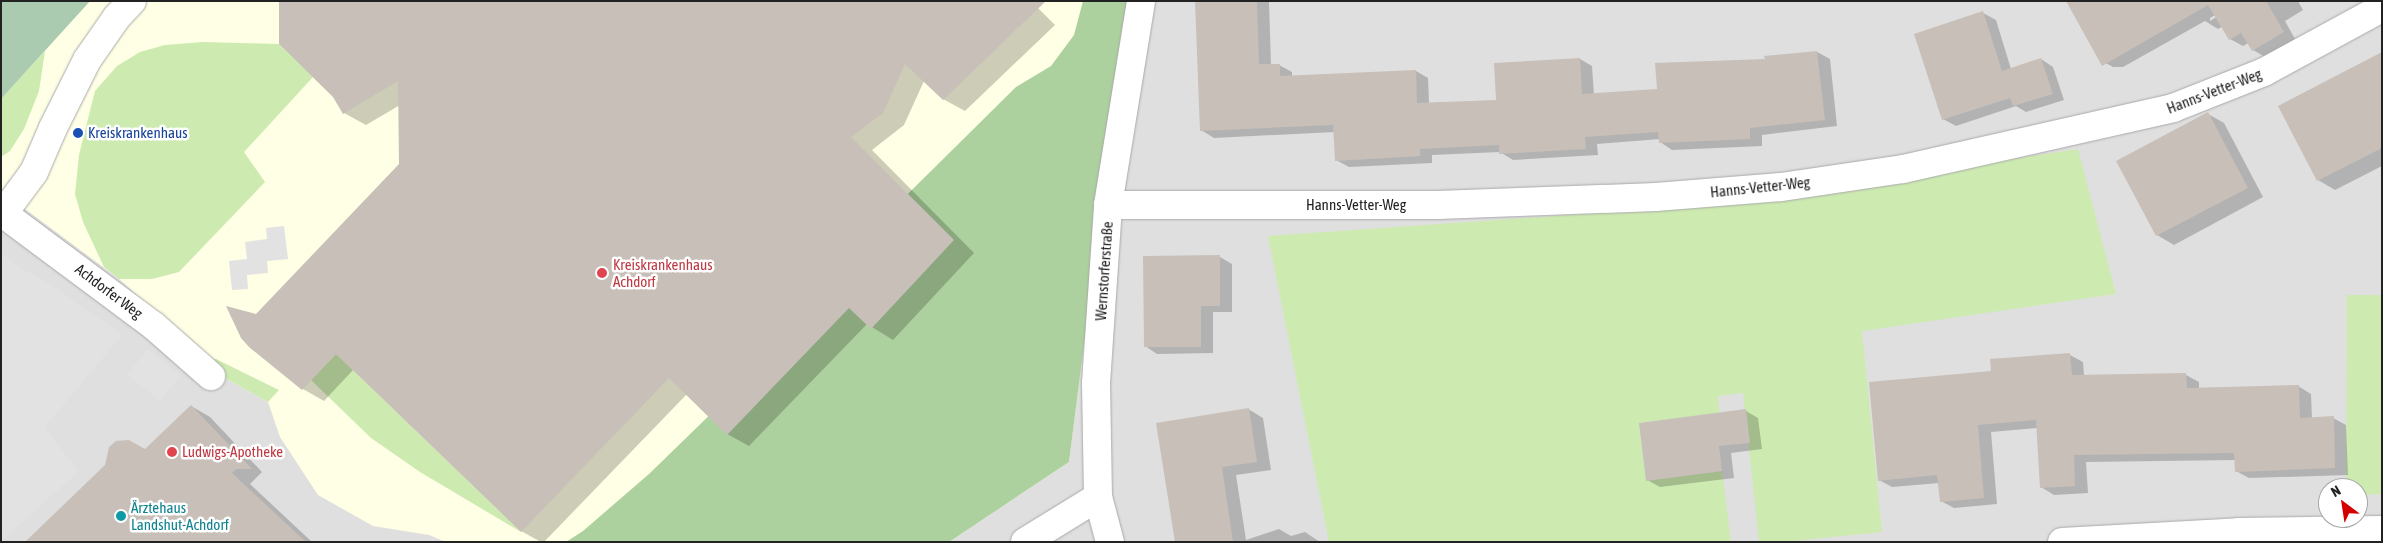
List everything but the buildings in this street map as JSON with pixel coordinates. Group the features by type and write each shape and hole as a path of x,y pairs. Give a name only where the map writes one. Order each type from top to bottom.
{"street":[{"path":"2,213 34,172 56,122 87,60 132,1"},
{"name":"Wernstorferstraße","path":"1110,542 1098,497 1096,383 1108,206 1141,1"},
{"name":"Hanns-Vetter-Weg","path":"1108,206 1438,204 1656,197 1781,187 1903,169 2173,108 2264,72 2382,8"},
{"name":"Achdorfer Weg","path":"2,213 154,326 187,352 211,376"},
{"path":"1025,542 1098,497"},
{"path":"2062,542 2239,532 2382,530"}],"shaded area":[{"path":"1,1 2382,1 2382,542 1,542"},
{"path":"1,1 90,1 1,99"},
{"name":"Kreiskrankenhaus Achdorf","path":"90,1 1128,1 1069,462 949,542 446,542 429,535 373,526 318,495 280,437 268,402 216,373 210,360 119,279 1,191 1,99"},
{"path":"284,226 288,259 267,261 268,273 247,275 248,289 232,290 229,261 247,259 245,242 267,239 266,228"},
{"path":"1,253 22,269 52,285 122,335 45,427 78,472 1,541"},
{"path":"148,349 181,376 160,401 127,374"}],"green space":[{"path":"1083,1 1128,1 1069,462 949,542 566,542 583,531 649,474 824,304 837,264 1016,87 1051,66 1074,35"},
{"path":"203,42 279,44 313,77 244,152 265,182 179,272 152,279 119,279 104,267 83,222 75,194 79,155 95,91 117,66 140,52 165,45"},
{"path":"45,51 39,91 24,129 10,151 1,157 1,99"},
{"path":"2078,149 2116,294 1862,331 1882,532 1784,542 1759,542 1743,393 1718,396 1720,413 1639,423 1646,481 1722,471 1731,542 1329,542 1268,236 1712,205"},
{"path":"2347,295 2382,295 2382,494 2368,495 2368,478 2346,478"},
{"path":"336,354 521,532 420,472 371,438 311,380"},
{"path":"216,359 279,390 268,402 216,373 211,360"}],"place":[{"name":"Kreiskrankenhaus","path":"78,133"},
{"name":"Kreiskrankenhaus Achdorf","path":"602,273"},
{"name":"Ludwigs-Apotheke","path":"172,452"},
{"name":"Ärztehaus Landshut-Achdorf","path":"121,516"}]}
